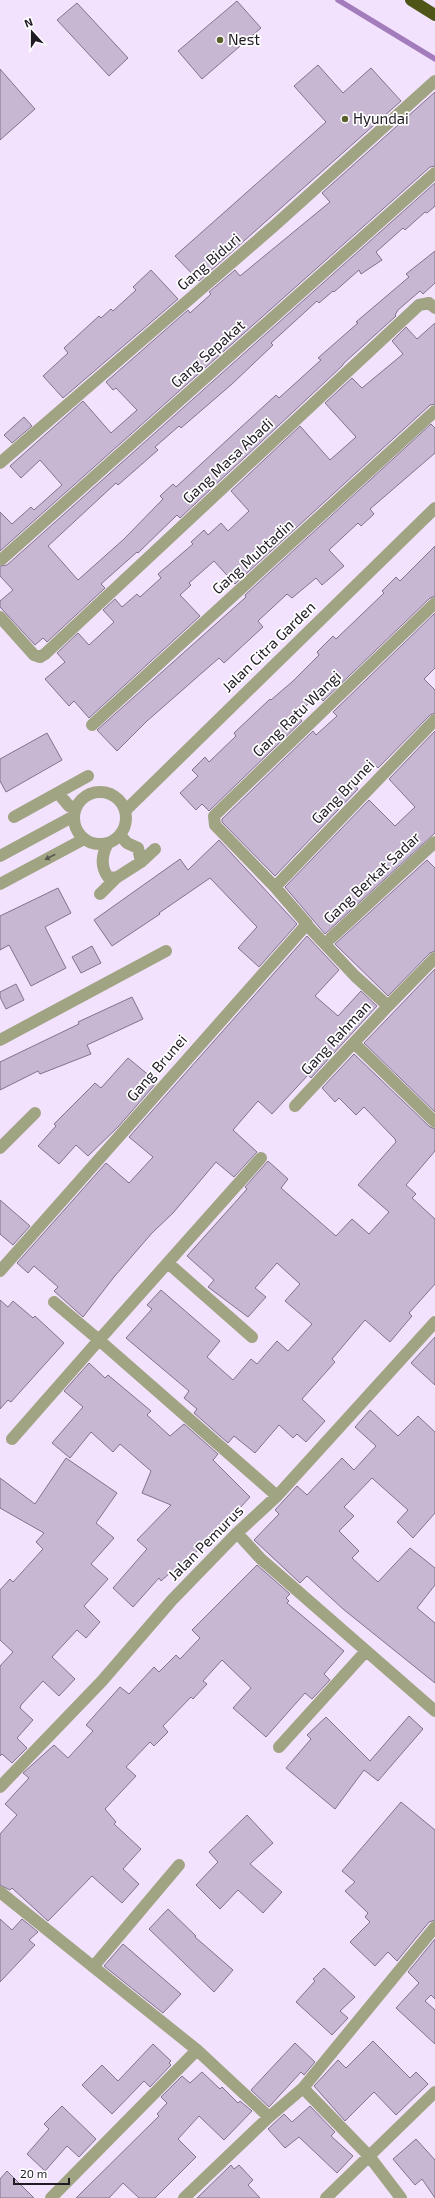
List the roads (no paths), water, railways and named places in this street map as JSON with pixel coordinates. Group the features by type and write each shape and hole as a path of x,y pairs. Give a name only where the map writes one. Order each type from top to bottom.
{"highway":[{"path":"411,0 430,8"}],"street":[{"name":"Gang Biduri","path":"0,463 274,226 435,80"},
{"name":"Gang Sepakat","path":"2,559 435,173"},
{"name":"Gang Masa Abadi","path":"0,617 34,655 40,657 45,654 419,305 429,303 435,308"},
{"name":"Gang Mubtadin","path":"92,725 435,411"},
{"name":"Jalan Citra Garden","path":"126,810 435,508"},
{"name":"Gang Ratu Wangi","path":"275,887 215,825 214,816 435,603"},
{"name":"Gang Brunei","path":"275,887 435,720"},
{"path":"14,817 88,776"},
{"path":"74,784 80,785 88,794"},
{"path":"0,856 75,812 88,794 106,792 115,795 122,801 126,810 126,826 120,835 108,843 100,844 84,839 75,825 75,812 58,793"},
{"path":"120,835 127,843 138,848 141,862"},
{"path":"0,884 84,839"},
{"name":"Gang Berkat Sadar","path":"331,938 435,842"},
{"path":"108,843 102,855 103,864 108,877 116,878"},
{"path":"100,894 116,878 141,862 155,849"},
{"path":"275,887 306,922"},
{"name":"Gang Brunei","path":"0,1271 307,924 306,922"},
{"name":"Gang Rahman","path":"295,1106 388,1006 355,976 306,922"},
{"path":"0,1040 166,951"},
{"path":"388,1006 435,958"},
{"path":"354,1043 435,1122"},
{"path":"0,1148 34,1113"},
{"path":"12,1439 261,1158"},
{"path":"168,1263 252,1337"},
{"path":"54,1302 277,1496"},
{"name":"Jalan Pemurus","path":"0,1787 102,1681 172,1600 237,1533 277,1496 435,1322"},
{"path":"237,1533 261,1559 435,1711"},
{"path":"279,1748 366,1651"},
{"path":"93,1967 180,1865"},
{"path":"0,1892 197,2050 269,2118"},
{"path":"184,2198 303,2088 435,1927"},
{"path":"52,2198 197,2050"},
{"path":"303,2088 369,2156 401,2198"},
{"path":"326,2198 435,2092"}],"waterway":[{"path":"338,0 435,59"}],"place":[{"name":"Nest","path":"220,40"},
{"name":"Hyundai","path":"345,119"}]}
